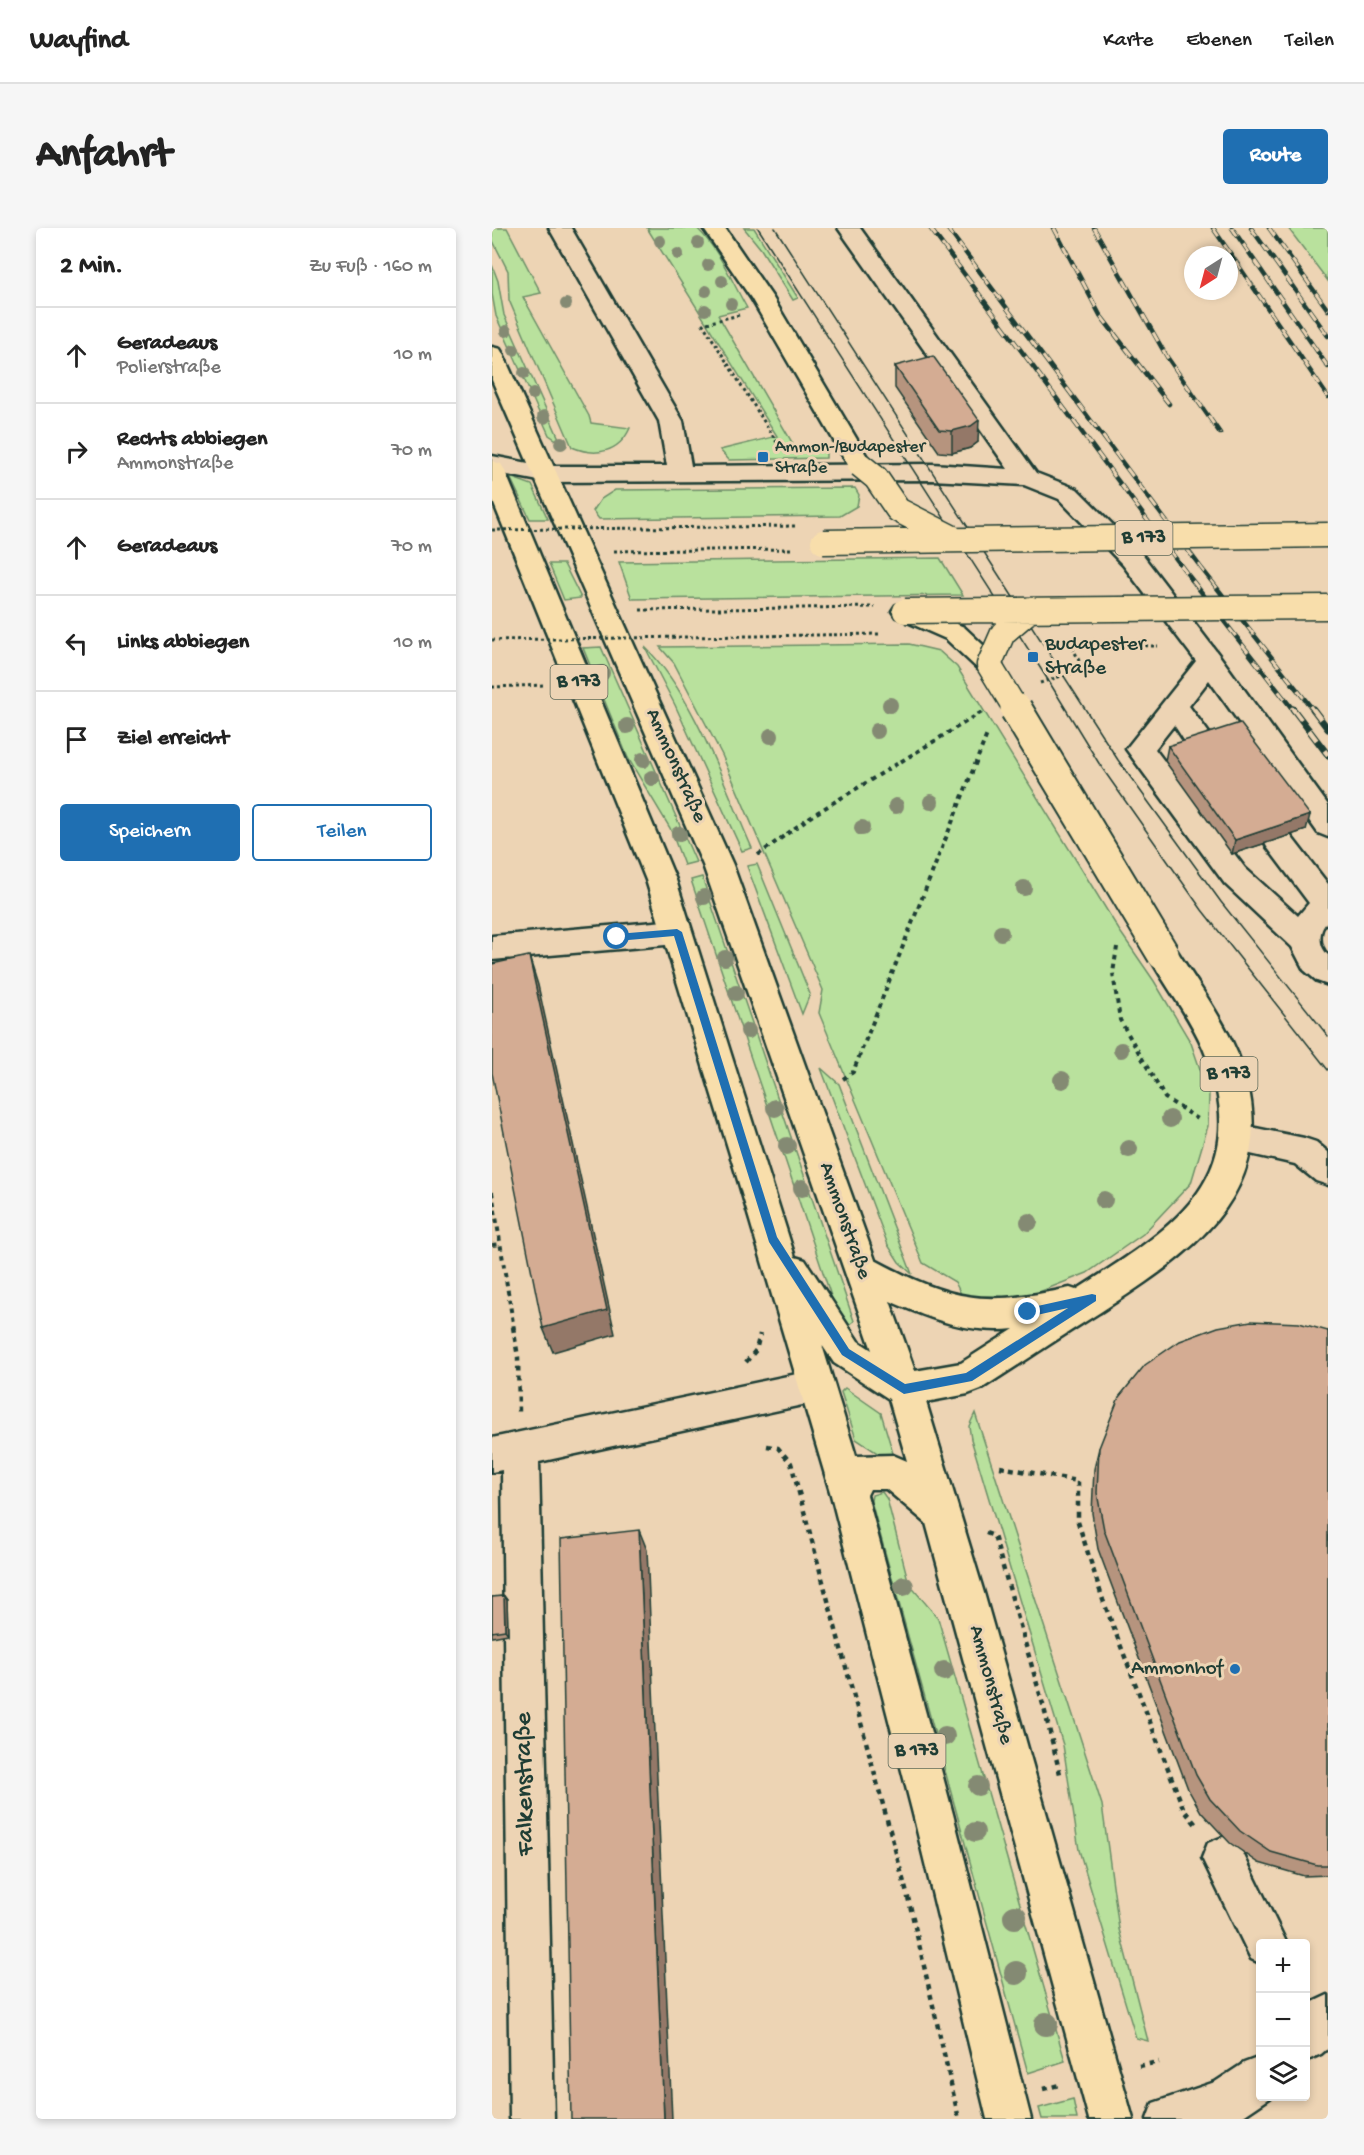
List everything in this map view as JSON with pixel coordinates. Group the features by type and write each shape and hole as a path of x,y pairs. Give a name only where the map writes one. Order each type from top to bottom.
{"main road":[{"path":"714,228 724,240 755,306 860,465 876,478 898,510 922,524 961,540"},
{"name":"Ammonstraße","path":"494,363 718,865 904,1389 965,1593 1110,2119"},
{"path":"812,545 845,536 875,510 873,497 864,480 860,465"},
{"name":"B 173","path":"492,466 661,880 849,1495 1010,2119"},
{"name":"B 173","path":"812,545 961,540 1328,535"},
{"path":"1031,609 1003,633 989,664 955,633 904,611 1031,609 1328,607"},
{"name":"B 173","path":"904,1389 968,1378 1147,1263 1184,1233 1209,1205 1231,1168 1236,1138 1231,1081 1217,1042 989,664"},
{"path":"772,1239 846,1352 904,1389"},
{"name":"B 173","path":"860,1269 902,1292 933,1303 978,1314 1028,1312 1092,1298"},
{"path":"849,1495 859,1472 893,1472 940,1512"}],"street":[{"path":"560,228 671,421 680,473"},
{"path":"849,228 1027,478"},
{"path":"492,466 544,474 932,472 1027,478 1068,494 1132,559 1210,661 1328,826"},
{"path":"1210,661 1140,749 1235,876 1304,940 1312,958 1328,973"},
{"path":"1174,706 1206,748"},
{"path":"1276,839 1328,906 1320,909 1308,923 1304,940"},
{"path":"492,948 677,932"},
{"path":"1236,1138 1304,1152 1328,1171"},
{"path":"506,1452 816,1386"},
{"name":"Falkenstraße","path":"506,1452 532,2119"},
{"path":"1223,1858 1264,1939"},
{"path":"1169,2119 1226,2101 1256,2082"}],"path":[{"path":"755,306 703,324 796,473"},
{"path":"614,551 812,545"},
{"path":"638,610 875,607"},
{"path":"1083,645 1161,646"},
{"path":"1032,687 1077,671"},
{"path":"492,687 550,685"},
{"path":"758,855 810,816 985,710"},
{"path":"843,1080 853,1072 992,723"},
{"path":"1118,941 1113,973 1120,1020 1165,1098 1208,1126 1236,1138"},
{"path":"492,1192 519,1357 506,1452"},
{"path":"492,1245 500,1244"},
{"path":"767,1446 778,1448 791,1463 910,1905 959,2119"},
{"path":"1000,1467 1078,1480 1078,1522 1103,1600 1184,1810 1223,1858"}],"green space":[{"path":"492,228 507,228 541,293 523,297 591,423 630,428 620,443 613,448 606,451 589,452 572,447 509,300 508,271 492,239"},
{"path":"647,228 697,228 705,237 719,257 747,308 718,315 797,451 826,445 826,458 729,460 720,450 777,436"},
{"path":"744,228 754,228 798,298 793,300 761,249"},
{"path":"1288,228 1328,228 1328,281"},
{"path":"492,265 498,281 504,315 561,443 549,435 496,316 492,294"},
{"path":"510,477 532,485 548,519 530,519"},
{"path":"855,488 859,495 857,506 840,516 599,519 593,511 601,499 615,490"},
{"path":"940,558 963,595 632,599 619,562"},
{"path":"549,564 564,564 581,598 564,600"},
{"path":"909,644 939,651 957,667 1191,1043 1209,1095 1208,1126 1191,1183 1143,1234 1087,1273 1019,1300 962,1296 955,1282 923,1263 819,1013 823,990 722,755 674,663 660,647"},
{"path":"601,647 696,862 684,865 670,828 628,758 583,648"},
{"path":"645,647 662,666 693,715 752,848 742,851 675,705"},
{"path":"757,864 810,994 802,1014 747,866"},
{"path":"702,877 854,1321 847,1327 834,1305 691,880"},
{"path":"821,1068 839,1084 912,1274 899,1262 888,1245"},
{"path":"845,1388 881,1413 895,1460 891,1462 856,1439 841,1392"},
{"path":"975,1413 1102,1805 1119,1929 1148,2041 1136,2038 1079,1850 1063,1745 971,1439 969,1426"},
{"path":"882,1492 887,1499 909,1584 938,1618 1065,2061 1028,2073 871,1501 872,1495"},
{"path":"1073,2099 1077,2119 1042,2119 1039,2108"}],"building":[{"path":"933,356 979,420 971,426 952,431 939,430 895,366"},
{"path":"1240,723 1310,815 1235,840 1168,746"},
{"path":"529,956 607,1310 543,1328 492,1073 492,964"},
{"name":"Ammonhof","path":"1251,1321 1299,1323 1328,1331 1328,1865 1317,1865 1271,1852 1240,1831 1210,1799 1196,1775 1104,1530 1097,1493 1099,1448 1119,1397 1145,1365 1180,1341 1218,1327"},
{"path":"639,1530 664,2119 571,2119 561,1539"},
{"path":"504,1596 505,1630 492,1632 492,1597"}],"tram line":[{"path":"758,228 1048,680 1100,765 1202,910 1328,1070"},
{"path":"775,228 1118,760 1221,902 1328,1036"}],"railway":[{"path":"930,228 1188,575 1294,711"},
{"path":"947,228 1202,569 1314,711"},
{"path":"1054,228 1100,315 1169,404"},
{"path":"1094,228 1167,357 1220,433"},
{"path":"1213,228 1328,397"},
{"path":"1232,228 1328,367"},
{"path":"1251,228 1328,336"},
{"path":"1269,228 1328,310"},
{"path":"1293,709 1328,755"},
{"path":"1313,709 1328,729"}],"place":[{"name":"Ammon-/Budapester Straße","path":"763,457"},
{"name":"Budapester Straße","path":"1033,657"},
{"name":"Ammonhof","path":"1235,1669"}],"route":[{"path":"617,937 677,932 772,1239 846,1352 904,1389 968,1378 1092,1298 1028,1312"}]}
